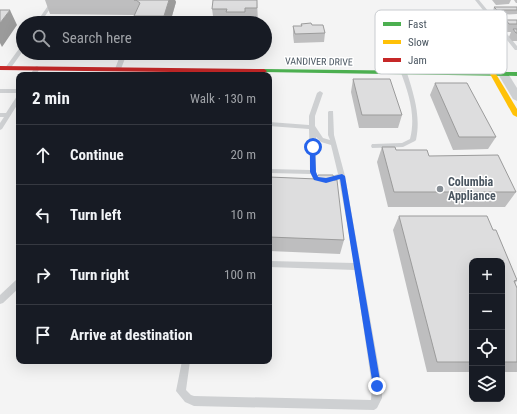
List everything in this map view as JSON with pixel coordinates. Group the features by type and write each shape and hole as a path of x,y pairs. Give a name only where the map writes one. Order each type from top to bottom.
{"main road":[{"name":"VANDIVER DRIVE","path":"4,68 35,72 118,69 135,72 195,72"},
{"name":"VANDIVER DRIVE","path":"272,72 375,73"},
{"name":"VANDIVER DRIVE","path":"498,74 517,74"},
{"path":"498,74 517,115"}],"street":[{"path":"498,74 517,96"}],"lane":[{"path":"43,16 54,0"},
{"path":"477,0 485,10"},
{"path":"507,37 517,49"},
{"path":"4,68 16,55"},
{"path":"118,69 121,60"},
{"path":"374,146 403,145 413,140 416,131 415,114 410,88 404,74"},
{"path":"0,91 16,91"},
{"path":"320,93 312,116 311,127 313,172 316,179 326,180 342,176"},
{"path":"0,128 16,102"},
{"path":"186,364 181,391 188,399 194,401 374,405 377,398 377,386 342,176 331,135 331,112"},
{"path":"0,115 8,115"},
{"path":"272,124 311,127 314,128 323,142 334,143"},
{"path":"272,171 313,172"},
{"path":"272,264 358,267"},
{"path":"0,300 16,286"}],"building":[{"path":"136,0 169,0 164,16 134,16 140,3"},
{"path":"213,0 257,0 257,8 245,8 245,12 226,12 227,9 212,9"},
{"path":"494,7 517,7 517,10 497,10"},
{"path":"0,10 10,10 0,23"},
{"path":"507,20 517,20 517,24 509,24"},
{"path":"311,23 312,25 323,25 325,33 295,34 293,26 302,26 301,24"},
{"path":"353,79 390,79 402,115 362,115"},
{"path":"435,83 467,83 496,137 459,137"},
{"path":"382,147 395,147 396,150 427,150 429,156 498,155 516,192 394,192"},
{"path":"318,175 333,175 334,180 337,180 344,240 272,237 272,177 317,179"},
{"path":"399,216 487,216 493,230 496,230 517,280 514,281 517,288 517,362 505,362 505,258 469,258 469,362 437,362"}],"traffic: fast":[{"path":"264,71 375,72"},
{"path":"507,74 517,74"}],"traffic: slow":[{"path":"493,74 517,115"}],"traffic: jam":[{"path":"0,68 264,71"}],"place":[{"name":"Columbia Appliance","path":"440,189"}],"route":[{"path":"313,147 313,172 316,179 326,180 342,176 377,386"}]}
